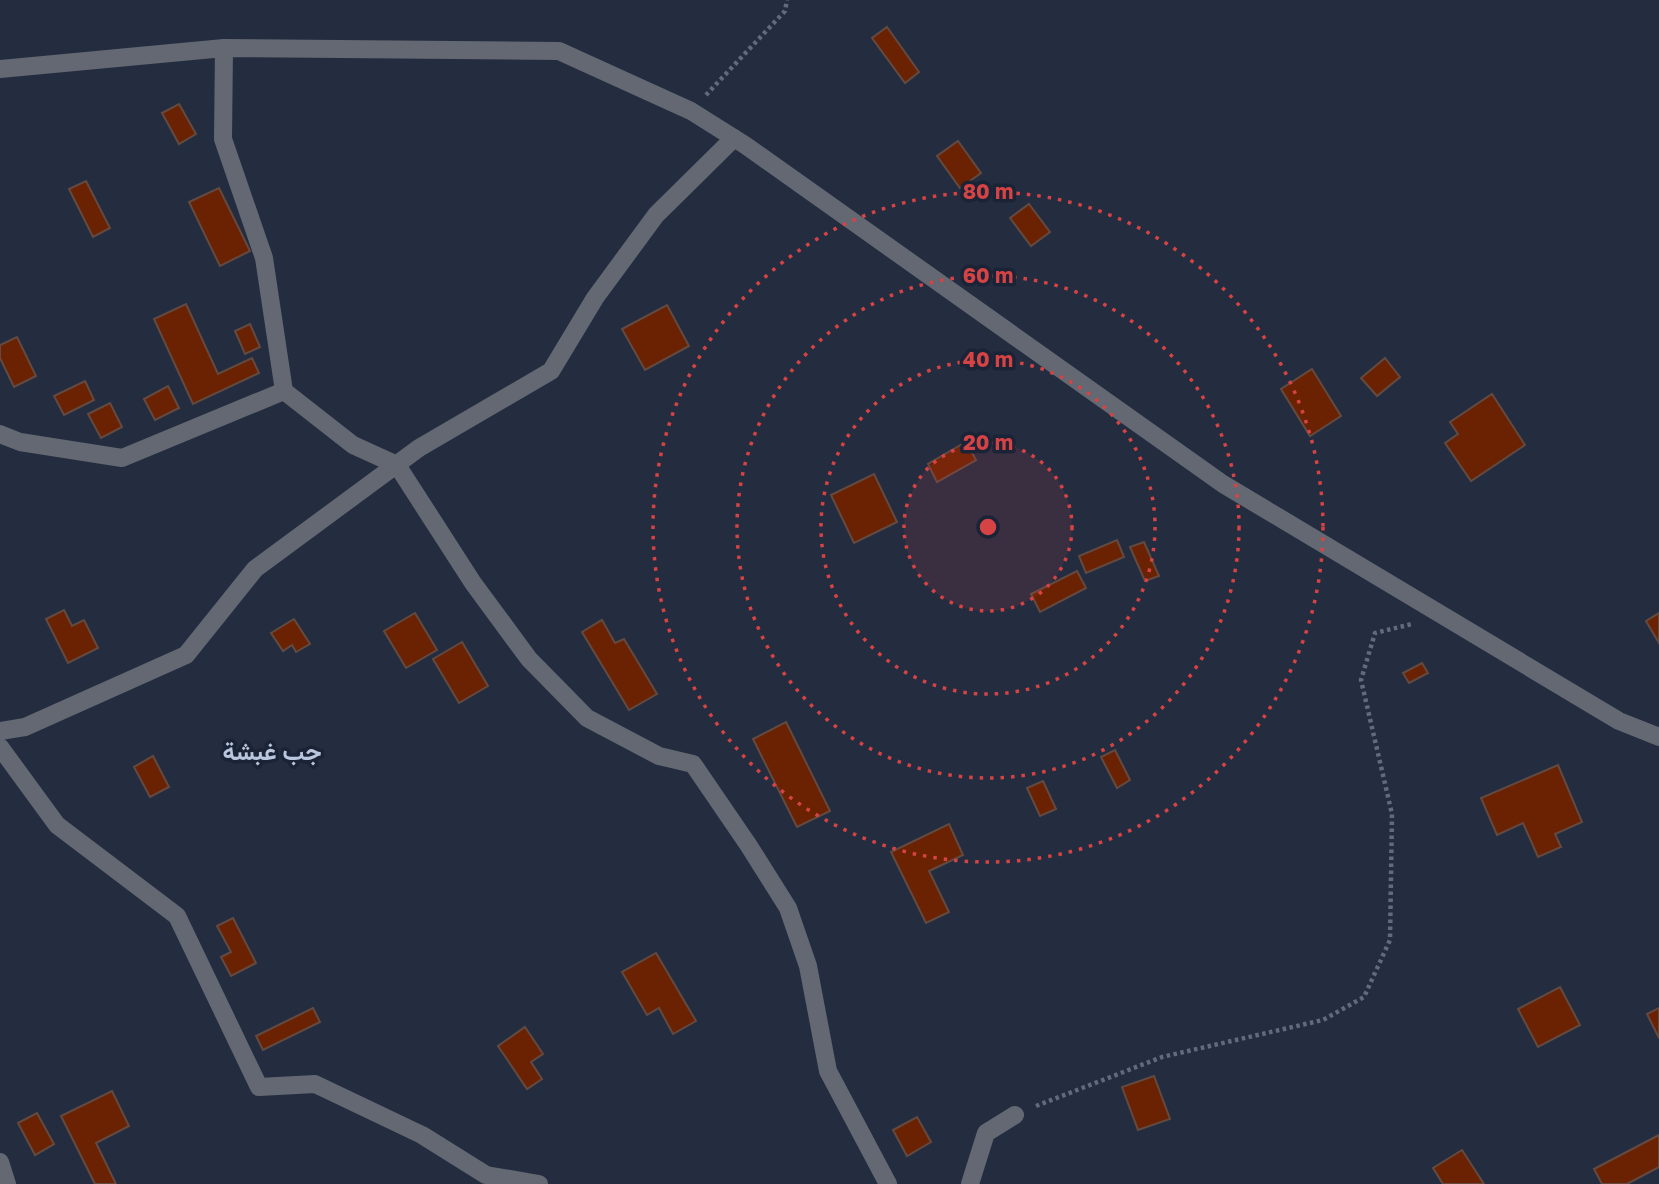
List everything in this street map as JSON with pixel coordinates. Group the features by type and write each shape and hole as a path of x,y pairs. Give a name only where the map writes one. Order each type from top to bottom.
{"street":[{"path":"224,48 223,139 264,258 284,391 353,445 397,465 473,583 529,659 587,718 659,756 693,764 788,908 808,966 828,1071 888,1184"},
{"path":"0,69 224,48 559,51 691,111 734,138 1223,484 1619,721 1659,737"},
{"path":"0,731 25,727 186,655 254,569 419,448 551,370 595,298 656,215 734,138"},
{"path":"0,435 19,442 122,458 284,391"},
{"path":"0,747 57,825 177,916 259,1087 315,1084 422,1135 486,1175 538,1184"},
{"path":"970,1184 986,1133 1015,1115"},
{"path":"0,1162 7,1184"}],"path":[{"path":"691,111 785,10 787,0"},
{"path":"1015,1115 1162,1057 1323,1020 1364,997 1390,940 1392,814 1361,680 1375,633 1443,616"}],"building":[{"path":"887,27 919,72 905,83 872,38"},
{"path":"179,104 196,134 179,144 162,113"},
{"path":"958,141 981,173 960,188 937,156"},
{"path":"86,181 110,228 93,237 69,189"},
{"path":"219,188 250,251 220,266 189,202"},
{"path":"1029,204 1050,232 1031,246 1010,218"},
{"path":"186,304 218,374 252,358 259,373 193,404 154,319"},
{"path":"667,305 689,346 645,370 622,329"},
{"path":"250,324 260,347 245,354 235,331"},
{"path":"17,337 36,376 14,387 0,358 0,345"},
{"path":"1385,358 1400,377 1377,396 1361,378"},
{"path":"1312,369 1341,416 1310,436 1281,389"},
{"path":"85,381 94,400 64,415 54,396"},
{"path":"168,386 179,408 155,420 144,399"},
{"path":"1492,394 1525,445 1471,481 1445,443 1458,434 1450,422"},
{"path":"110,403 122,427 101,438 88,414"},
{"path":"966,442 976,460 937,482 928,464"},
{"path":"874,474 897,522 854,543 831,495"},
{"path":"1117,540 1124,557 1086,573 1079,556"},
{"path":"1144,542 1159,576 1145,581 1130,547"},
{"path":"1077,571 1086,588 1040,612 1031,594"},
{"path":"64,610 72,626 84,620 98,648 68,663 46,619"},
{"path":"415,613 437,650 406,668 384,631"},
{"path":"1659,613 1659,643 1646,621"},
{"path":"294,619 310,644 296,652 292,645 283,651 271,633"},
{"path":"602,620 615,643 624,639 657,694 629,710 582,632"},
{"path":"462,642 488,686 459,703 433,659"},
{"path":"1422,663 1428,673 1409,683 1403,673"},
{"path":"786,722 830,811 797,827 753,739"},
{"path":"1115,750 1130,780 1117,788 1101,757"},
{"path":"153,756 169,787 150,797 134,767"},
{"path":"1558,765 1582,822 1555,834 1561,847 1538,857 1523,823 1497,835 1481,798"},
{"path":"1043,781 1056,809 1040,816 1027,788"},
{"path":"949,824 963,855 929,871 949,912 926,923 891,852"},
{"path":"233,918 256,963 231,976 221,957 231,952 217,926"},
{"path":"656,953 696,1021 673,1034 659,1008 647,1015 622,972"},
{"path":"1560,987 1580,1025 1538,1047 1518,1009"},
{"path":"313,1008 320,1022 263,1050 256,1036"},
{"path":"1659,1008 1659,1038 1647,1014"},
{"path":"525,1027 543,1054 531,1062 542,1079 527,1089 498,1046"},
{"path":"1154,1076 1170,1119 1138,1130 1122,1087"},
{"path":"112,1091 129,1126 96,1143 116,1184 95,1184 61,1116"},
{"path":"37,1113 54,1144 35,1155 18,1123"},
{"path":"917,1117 931,1142 907,1156 893,1130"},
{"path":"1659,1135 1659,1167 1627,1184 1602,1184 1594,1169"},
{"path":"1462,1150 1484,1184 1443,1184 1433,1168"}],"district":[{"name":"جب غبشة","path":"272,752"}]}
